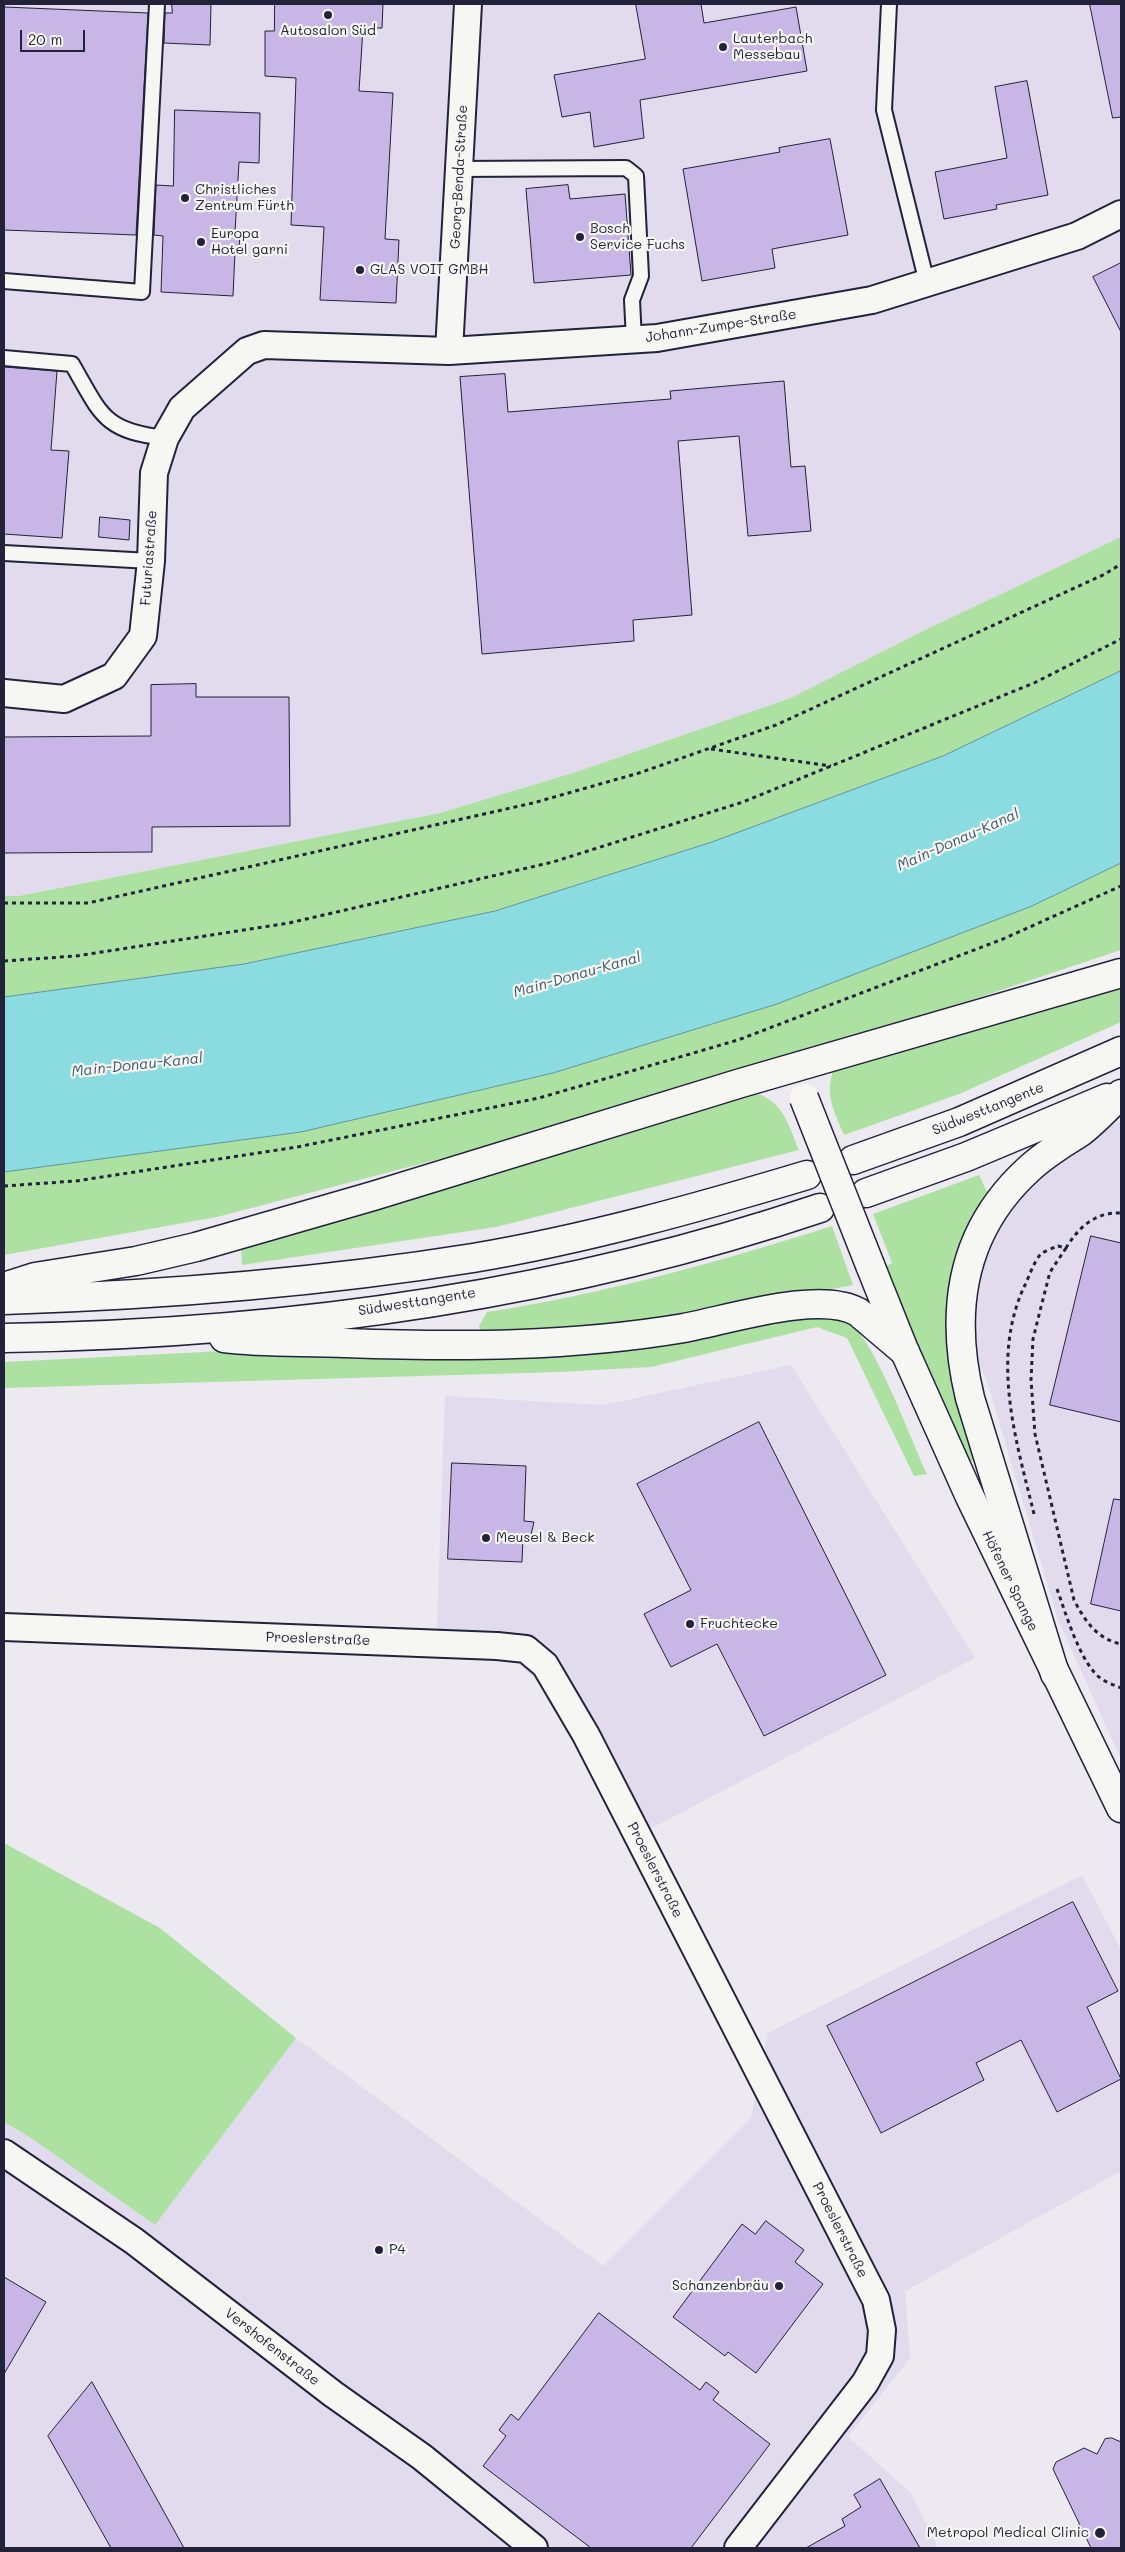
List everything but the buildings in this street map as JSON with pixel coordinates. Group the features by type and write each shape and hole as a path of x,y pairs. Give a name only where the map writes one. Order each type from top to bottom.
{"main road":[{"path":"4,1287 35,1277 136,1261 196,1248 374,1196 794,1068 1121,973"},
{"name":"Südwesttangente","path":"853,1160 959,1122 1121,1051"},
{"name":"Höfener Spange","path":"794,1068 804,1098 905,1352 954,1464 1121,1808"},
{"path":"866,1193 987,1148 1121,1093"},
{"path":"1055,1674 970,1398 960,1340 962,1290 966,1270 979,1235 1007,1191 1055,1147 1083,1130 1121,1093"},
{"path":"4,1300 189,1292 334,1278 474,1257 573,1238 668,1216 807,1175"},
{"name":"Südwesttangente","path":"4,1338 163,1331 341,1314 527,1284 665,1253 820,1208"},
{"path":"163,1331 258,1342 461,1346 530,1344 658,1332 800,1305 829,1304 849,1307 858,1312 905,1352"}],"street":[{"name":"Georg-Benda-Straße","path":"449,350 468,4"},
{"name":"Johann-Zumpe-Straße","path":"247,351 264,345 449,350 657,338 872,300 1077,236 1121,214"},
{"name":"Futuriastraße","path":"4,693 64,699 114,676 143,636 151,561 154,473 165,438 182,408 247,351"},
{"name":"Proeslerstraße","path":"4,1627 498,1646 526,1649 545,1665 586,1735 876,2300 882,2330 880,2356 865,2383 738,2548"},
{"name":"Vershofenstraße","path":"4,2153 134,2241 333,2394 422,2457 534,2548"}],"lane":[{"path":"4,281 142,292 157,4"},
{"path":"889,4 884,110 927,283"},
{"path":"459,169 626,168 636,176 641,276 632,300 634,340"},
{"path":"4,358 72,364 97,408 108,422 139,435 165,438"},
{"path":"4,553 151,561"}],"path":[{"path":"4,903 88,902 533,802 639,773 776,725 1087,582 1121,564"},
{"path":"4,961 76,956 289,923 534,866 743,802 1034,683 1121,639"},
{"path":"710,748 832,766"},
{"path":"4,1186 76,1181 297,1147 539,1098 738,1040 1003,939 1121,886"},
{"path":"1121,1213 1110,1213 1093,1219 1077,1231 1050,1272 1033,1339 1031,1380 1035,1434 1074,1600 1086,1622 1107,1641 1121,1644"},
{"path":"1034,1516 1015,1433 1007,1365 1008,1337 1015,1306 1040,1255 1058,1246 1066,1248"},
{"path":"1054,1583 1077,1641 1094,1672 1106,1682 1121,1688"}],"shaded area":[{"path":"4,4 1121,4 1121,537 925,630 791,698 576,772 440,813 19,896 4,896"},
{"path":"1121,1121 1121,1759 1058,1620 986,1378 969,1351 982,1251 1011,1202 1083,1140"},
{"path":"791,1365 975,1658 660,1824 623,1839 544,1687 517,1662 436,1654 445,1396 603,1405"},
{"path":"1082,1875 1121,1950 1121,2171 905,2291 910,2358 848,2437 911,2493 938,2548 4,2548 4,2122 31,2138 155,2225 296,2038 603,2266 751,2118 768,2033"}],"green space":[{"path":"1121,537 1121,671 943,756 712,842 495,911 244,964 4,997 4,896 19,896 440,813 576,772 791,698 925,630"},
{"path":"1121,863 1121,950 831,1047 470,1151 217,1217 4,1255 4,1172 301,1132 553,1073 777,1004 1032,906"},
{"path":"1121,980 1121,1022 959,1094 844,1135 830,1094 831,1078 834,1069"},
{"path":"755,1093 773,1102 779,1108 788,1123 799,1150 496,1227 242,1265 241,1248 492,1170"},
{"path":"979,1175 988,1194 969,1232 979,1457 969,1462 912,1334 886,1266 892,1263 873,1214"},
{"path":"832,1226 853,1285 627,1327 481,1332 479,1326 487,1312 531,1305 661,1276"},
{"path":"817,1313 834,1316 850,1323 871,1350 927,1474 914,1476 847,1338 817,1327 651,1367 560,1372 4,1388 4,1362 244,1350"},
{"path":"4,1843 160,1928 296,2038 155,2225 31,2138 4,2122"}],"water":[{"name":"Main-Donau-Kanal","path":"1121,671 1121,863 1032,906 777,1004 553,1073 301,1132 4,1172 4,997 244,964 495,911 712,842 943,756"}],"place":[{"name":"Autosalon Süd","path":"328,15"},
{"name":"Lauterbach Messebau","path":"723,47"},
{"name":"Christliches Zentrum Fürth","path":"185,198"},
{"name":"Bosch Service Fuchs","path":"580,237"},
{"name":"Europa Hotel garni","path":"201,242"},
{"name":"GLAS VOIT GMBH","path":"360,270"},
{"name":"Meusel & Beck","path":"486,1538"},
{"name":"Fruchtecke","path":"690,1624"},
{"name":"P4","path":"379,2250"},
{"name":"Schanzenbräu","path":"779,2286"},
{"name":"Metropol Medical Clinic","path":"1100,2533"}]}
